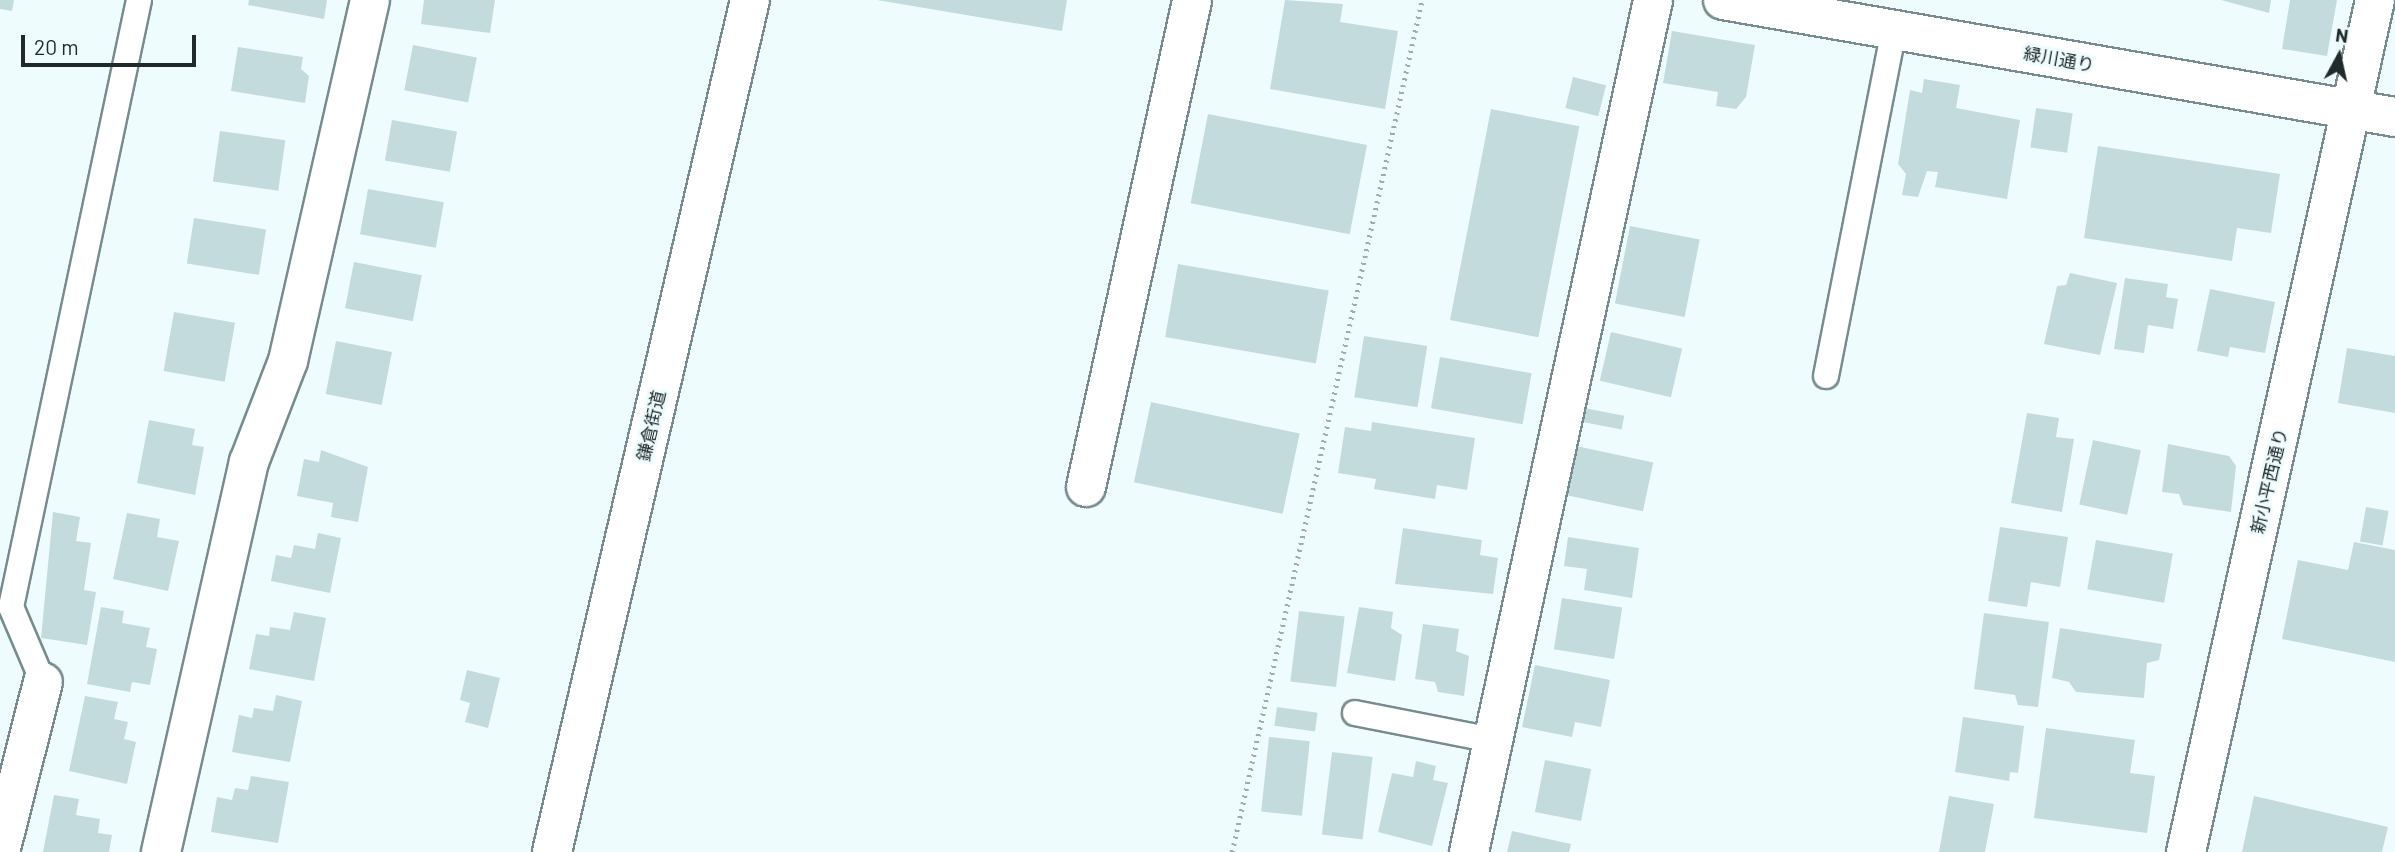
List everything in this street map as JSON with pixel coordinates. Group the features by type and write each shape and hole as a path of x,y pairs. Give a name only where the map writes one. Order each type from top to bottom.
{"street":[{"path":"161,852 249,462 288,361 370,0"},
{"name":"鎌倉街道","path":"552,852 750,0"},
{"path":"1086,487 1192,0"},
{"path":"1469,852 1653,0"},
{"name":"緑川通り","path":"1723,0 2395,117"},
{"name":"新小平西通り","path":"2186,852 2353,110 2375,0"},
{"path":"0,852 43,682"}],"lane":[{"path":"43,682 11,607 139,0"},
{"path":"1826,376 1894,30"},
{"path":"1355,713 1493,740"}],"path":[{"path":"1232,852 1422,0"}],"building":[{"path":"0,0 14,0 12,11 0,9"},
{"path":"249,0 327,0 324,19 248,5"},
{"path":"424,0 495,0 490,33 421,24"},
{"path":"877,0 1067,0 1062,31"},
{"path":"1285,0 1343,4 1340,22 1398,31 1385,109 1270,89"},
{"path":"2221,0 2271,0 2269,13"},
{"path":"2290,0 2337,0 2327,56 2282,49"},
{"path":"1672,31 1755,45 1746,97 1736,109 1716,106 1718,92 1663,83"},
{"path":"413,45 477,57 468,103 404,90"},
{"path":"238,47 303,57 301,69 309,76 305,103 231,91"},
{"path":"1573,77 1606,85 1598,116 1565,108"},
{"path":"1924,79 1960,85 1956,108 2020,120 2007,199 1935,187 1938,172 1927,171 1918,197 1902,195 1906,174 1898,164 1910,90 1922,93"},
{"path":"2036,108 2073,113 2067,153 2030,148"},
{"path":"1491,109 1579,126 1538,337 1450,320"},
{"path":"1208,114 1367,145 1350,234 1191,203"},
{"path":"392,120 457,131 450,172 385,160"},
{"path":"220,131 285,140 278,191 213,182"},
{"path":"2098,146 2280,174 2271,233 2237,228 2232,261 2084,238"},
{"path":"368,189 444,202 436,248 360,234"},
{"path":"194,218 266,229 259,275 187,263"},
{"path":"1630,226 1700,240 1685,317 1615,304"},
{"path":"354,262 422,275 413,321 345,308"},
{"path":"1178,264 1329,291 1316,363 1165,337"},
{"path":"2070,273 2117,283 2100,355 2044,344 2057,286 2066,285"},
{"path":"2125,278 2168,284 2166,297 2178,299 2173,329 2148,325 2144,353 2114,349"},
{"path":"2210,289 2275,302 2265,353 2230,347 2228,357 2197,351"},
{"path":"174,312 235,323 225,382 164,371"},
{"path":"1611,332 1682,348 1671,397 1600,381"},
{"path":"1364,336 1427,346 1418,407 1354,397"},
{"path":"336,341 392,352 382,405 326,394"},
{"path":"2347,348 2395,356 2395,413 2338,403"},
{"path":"1440,357 1532,373 1523,424 1431,408"},
{"path":"1151,402 1300,434 1283,514 1134,482"},
{"path":"1584,408 1624,416 1622,430 1581,422"},
{"path":"2027,413 2059,418 2056,437 2074,439 2062,512 2011,503"},
{"path":"149,420 195,429 192,445 204,447 195,495 137,483"},
{"path":"1372,422 1475,438 1467,490 1437,485 1435,499 1374,489 1376,479 1338,473 1345,427 1371,431"},
{"path":"2093,440 2141,450 2127,515 2079,505"},
{"path":"2168,444 2229,456 2236,466 2231,512 2183,505 2179,494 2162,492"},
{"path":"1576,446 1653,462 1643,511 1566,495"},
{"path":"321,450 368,467 358,522 331,517 333,503 297,496 304,459 319,462"},
{"path":"2366,507 2389,511 2383,545 2360,541"},
{"path":"53,512 80,517 76,541 91,543 84,590 96,592 87,645 41,638"},
{"path":"127,513 160,519 157,537 179,541 168,591 113,579"},
{"path":"2000,527 2068,537 2060,587 2031,582 2027,607 1988,601"},
{"path":"1403,528 1482,540 1480,555 1498,558 1493,594 1395,584"},
{"path":"318,533 341,538 330,593 271,581 276,555 291,558 294,545 315,549"},
{"path":"1568,537 1639,548 1632,598 1584,590 1587,569 1564,566"},
{"path":"2096,540 2173,554 2164,603 2087,589"},
{"path":"2354,542 2395,550 2395,662 2282,639 2298,560 2348,570"},
{"path":"1562,598 1622,608 1614,659 1554,649"},
{"path":"101,607 124,611 122,623 150,628 146,647 157,649 150,685 132,682 130,692 87,684"},
{"path":"1359,607 1393,612 1391,628 1402,635 1395,681 1347,673"},
{"path":"1299,611 1345,617 1336,687 1290,681"},
{"path":"294,612 326,618 314,681 249,669 256,634 269,636 270,627 290,630"},
{"path":"1984,613 2049,622 2038,707 2018,705 2015,695 1974,689"},
{"path":"1423,624 1459,629 1456,651 1469,656 1464,696 1438,692 1435,682 1415,679"},
{"path":"2060,628 2162,644 2159,660 2147,663 2144,698 2076,692 2069,682 2052,678"},
{"path":"1535,665 1610,680 1601,727 1575,722 1572,737 1522,727"},
{"path":"467,670 500,678 488,728 465,722 470,703 460,700"},
{"path":"276,695 302,701 290,762 232,752 239,715 252,718 254,708 273,711"},
{"path":"85,696 118,702 114,719 128,722 124,739 136,742 127,784 69,771"},
{"path":"1277,707 1318,713 1315,732 1274,726"},
{"path":"1963,717 2024,726 2018,773 2010,772 2009,781 1955,772"},
{"path":"2046,728 2135,740 2130,773 2155,776 2147,833 2034,818"},
{"path":"1269,737 1310,741 1302,816 1261,812"},
{"path":"1332,752 1373,757 1363,839 1322,834"},
{"path":"1545,760 1591,769 1581,821 1535,812"},
{"path":"1416,761 1436,766 1433,780 1448,783 1432,846 1378,832 1392,773 1413,777"},
{"path":"251,776 289,782 278,843 211,832 217,797 232,800 235,788 248,790"},
{"path":"54,795 79,799 76,815 100,819 98,833 112,835 109,852 43,852"},
{"path":"1949,796 1994,804 1985,852 1939,852"},
{"path":"2254,796 2388,827 2382,852 2242,852"},
{"path":"1512,831 1571,844 1569,852 1507,852"}]}
